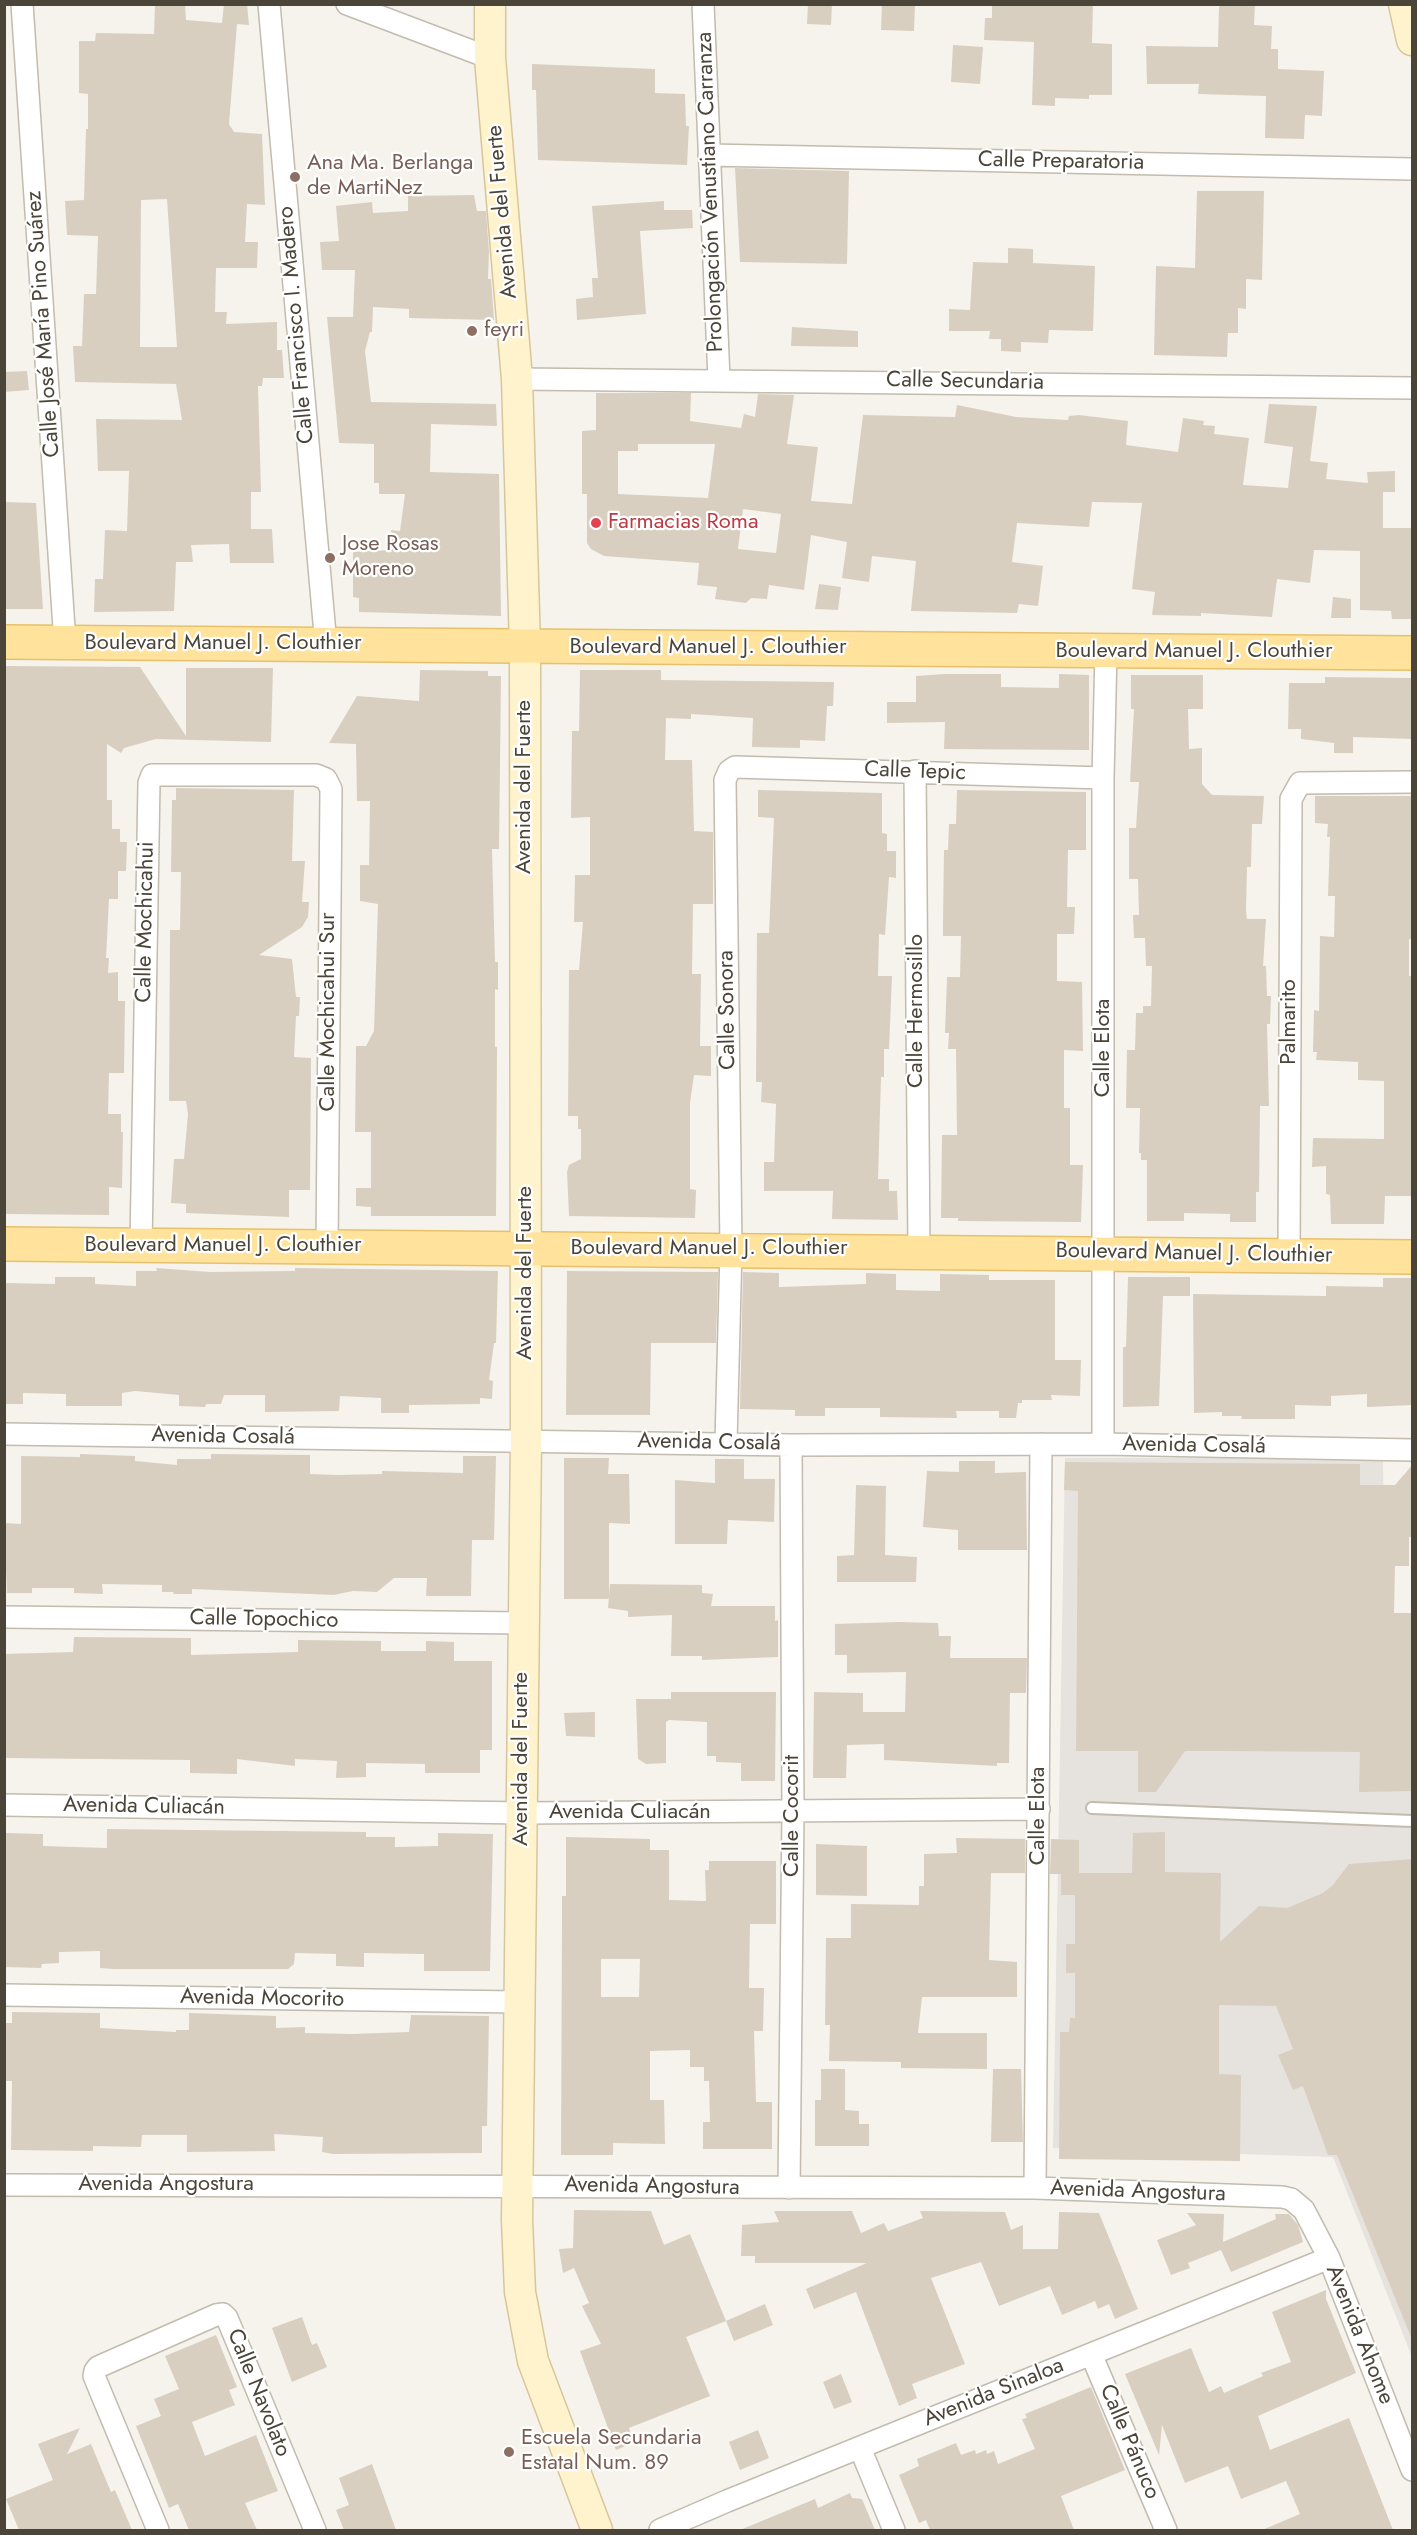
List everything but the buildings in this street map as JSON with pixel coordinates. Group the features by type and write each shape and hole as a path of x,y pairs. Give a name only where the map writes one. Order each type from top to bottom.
{"main road":[{"name":"Boulevard Manuel J. Clouthier","path":"4,642 1413,653"},
{"name":"Boulevard Manuel J. Clouthier","path":"4,1244 1413,1257"}],"street":[{"name":"Calle José María Pino Suárez","path":"22,4 65,643"},
{"name":"Calle Francisco I. Madero","path":"269,4 326,645"},
{"path":"347,4 490,58"},
{"name":"Avenida del Fuerte","path":"490,4 490,58 517,379 525,647 526,1441 519,2002 520,2292 533,2361 597,2530"},
{"name":"Prolongación Venustiano Carranza","path":"703,4 719,379"},
{"path":"1404,4 1413,40"},
{"name":"Calle Preparatoria","path":"709,155 1413,169"},
{"name":"Calle Secundaria","path":"517,379 719,379 1413,388"},
{"name":"Calle Elota","path":"1103,1444 1103,778 1106,651"},
{"name":"Calle Tepic","path":"729,771 735,767 1103,778"},
{"name":"Calle Sonora","path":"726,1442 731,1249 725,780 729,771"},
{"name":"Calle Hermosillo","path":"915,771 918,1251"},
{"name":"Calle Mochicahui","path":"141,1245 149,795 152,775 316,775 326,778"},
{"name":"Calle Mochicahui Sur","path":"326,778 331,789 327,1247"},
{"name":"Palmarito","path":"1289,1255 1291,810 1294,789 1300,783 1413,782"},
{"name":"Avenida Cosalá","path":"4,1434 791,1444 1103,1444 1413,1450"},
{"name":"Calle Cocorit","path":"789,2188 793,1812 791,1444"},
{"name":"Calle Elota","path":"1035,2188 1041,1444"},
{"name":"Calle Topochico","path":"4,1617 523,1623"},
{"name":"Avenida Culiacán","path":"4,1805 523,1813 1039,1809"},
{"name":"Avenida Mocorito","path":"4,1995 519,2002"},
{"name":"Avenida Angostura","path":"4,2185 1035,2188 1282,2197 1298,2204"},
{"name":"Avenida Ahome","path":"1298,2204 1329,2258 1413,2470"},
{"name":"Avenida Sinaloa","path":"660,2530 1329,2258"},
{"name":"Calle Navolato","path":"158,2530 94,2376 95,2371 98,2367 216,2315 223,2314 227,2318 315,2530"},
{"name":"Calle Pánuco","path":"1091,2354 1166,2530"},
{"path":"860,2448 894,2530"}],"lane":[{"path":"1092,1808 1413,1821"}],"shaded area":[{"path":"1383,1457 1387,1775 1412,1777 1412,2357 1333,2157 1053,2148 1065,1458"}],"place":[{"name":"Ana Ma. Berlanga de MartiNez","path":"295,177"},
{"name":"feyri","path":"472,331"},
{"name":"Farmacias Roma","path":"596,523"},
{"name":"Jose Rosas Moreno","path":"330,558"},
{"name":"Escuela Secundaria Estatal Num. 89","path":"509,2452"}]}
